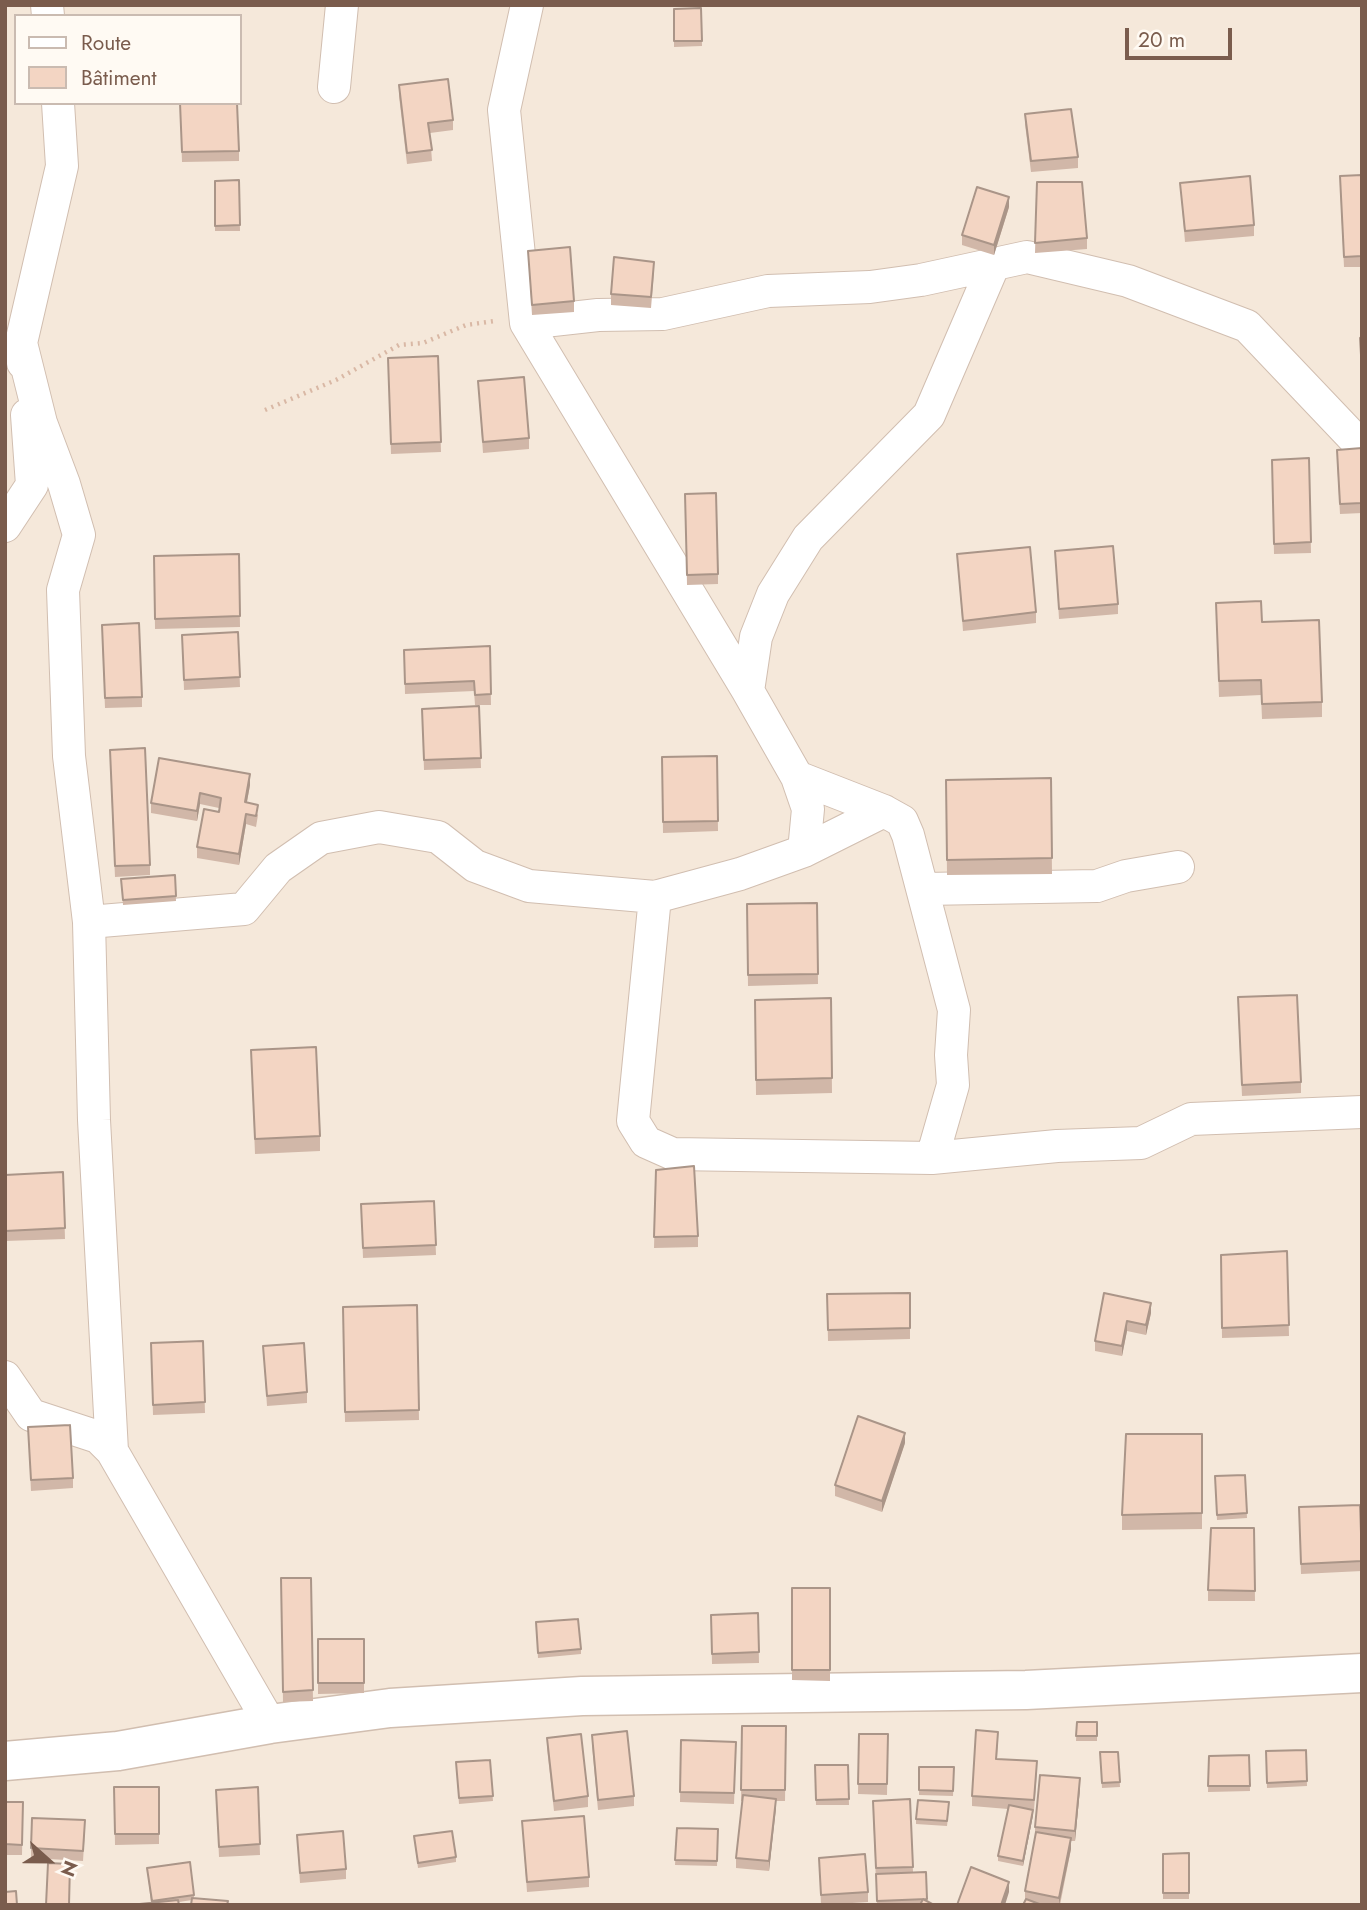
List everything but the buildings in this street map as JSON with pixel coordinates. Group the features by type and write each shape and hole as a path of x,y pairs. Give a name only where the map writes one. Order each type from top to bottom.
{"street":[{"path":"334,87 342,5"},
{"path":"527,5 504,110 526,323 797,777 808,809 804,851"},
{"path":"5,526 32,485 21,343 62,166 58,105"},
{"path":"526,323 598,314 663,314 768,290 870,287 1027,257 1128,281 1247,326 1362,446"},
{"path":"748,691 756,637 773,594 808,538 929,415 994,264"},
{"path":"21,343 41,423 64,484 79,535 63,590 69,756 89,922 94,1120 112,1451"},
{"path":"797,777 884,811 902,821 924,889 954,1010 951,1055 953,1084 932,1158"},
{"path":"89,922 244,909 278,868 321,838 379,827 438,836 475,866 529,886 655,897 740,874 804,851 884,811"},
{"path":"924,889 1097,886 1126,876 1178,867"},
{"path":"655,897 633,1121 646,1142 673,1154 932,1158 1057,1146 1141,1143 1191,1119 1362,1112"},
{"path":"5,1377 31,1415 98,1437 112,1451 270,1724"},
{"path":"5,1761 118,1751 270,1724 390,1708 582,1696 1026,1690 1362,1673"}],"path":[{"path":"265,410 336,380 400,345 423,343 466,325 487,321 526,323"}],"shaded area":[{"path":"5,5 1362,5 1362,1905 5,1905"}]}
